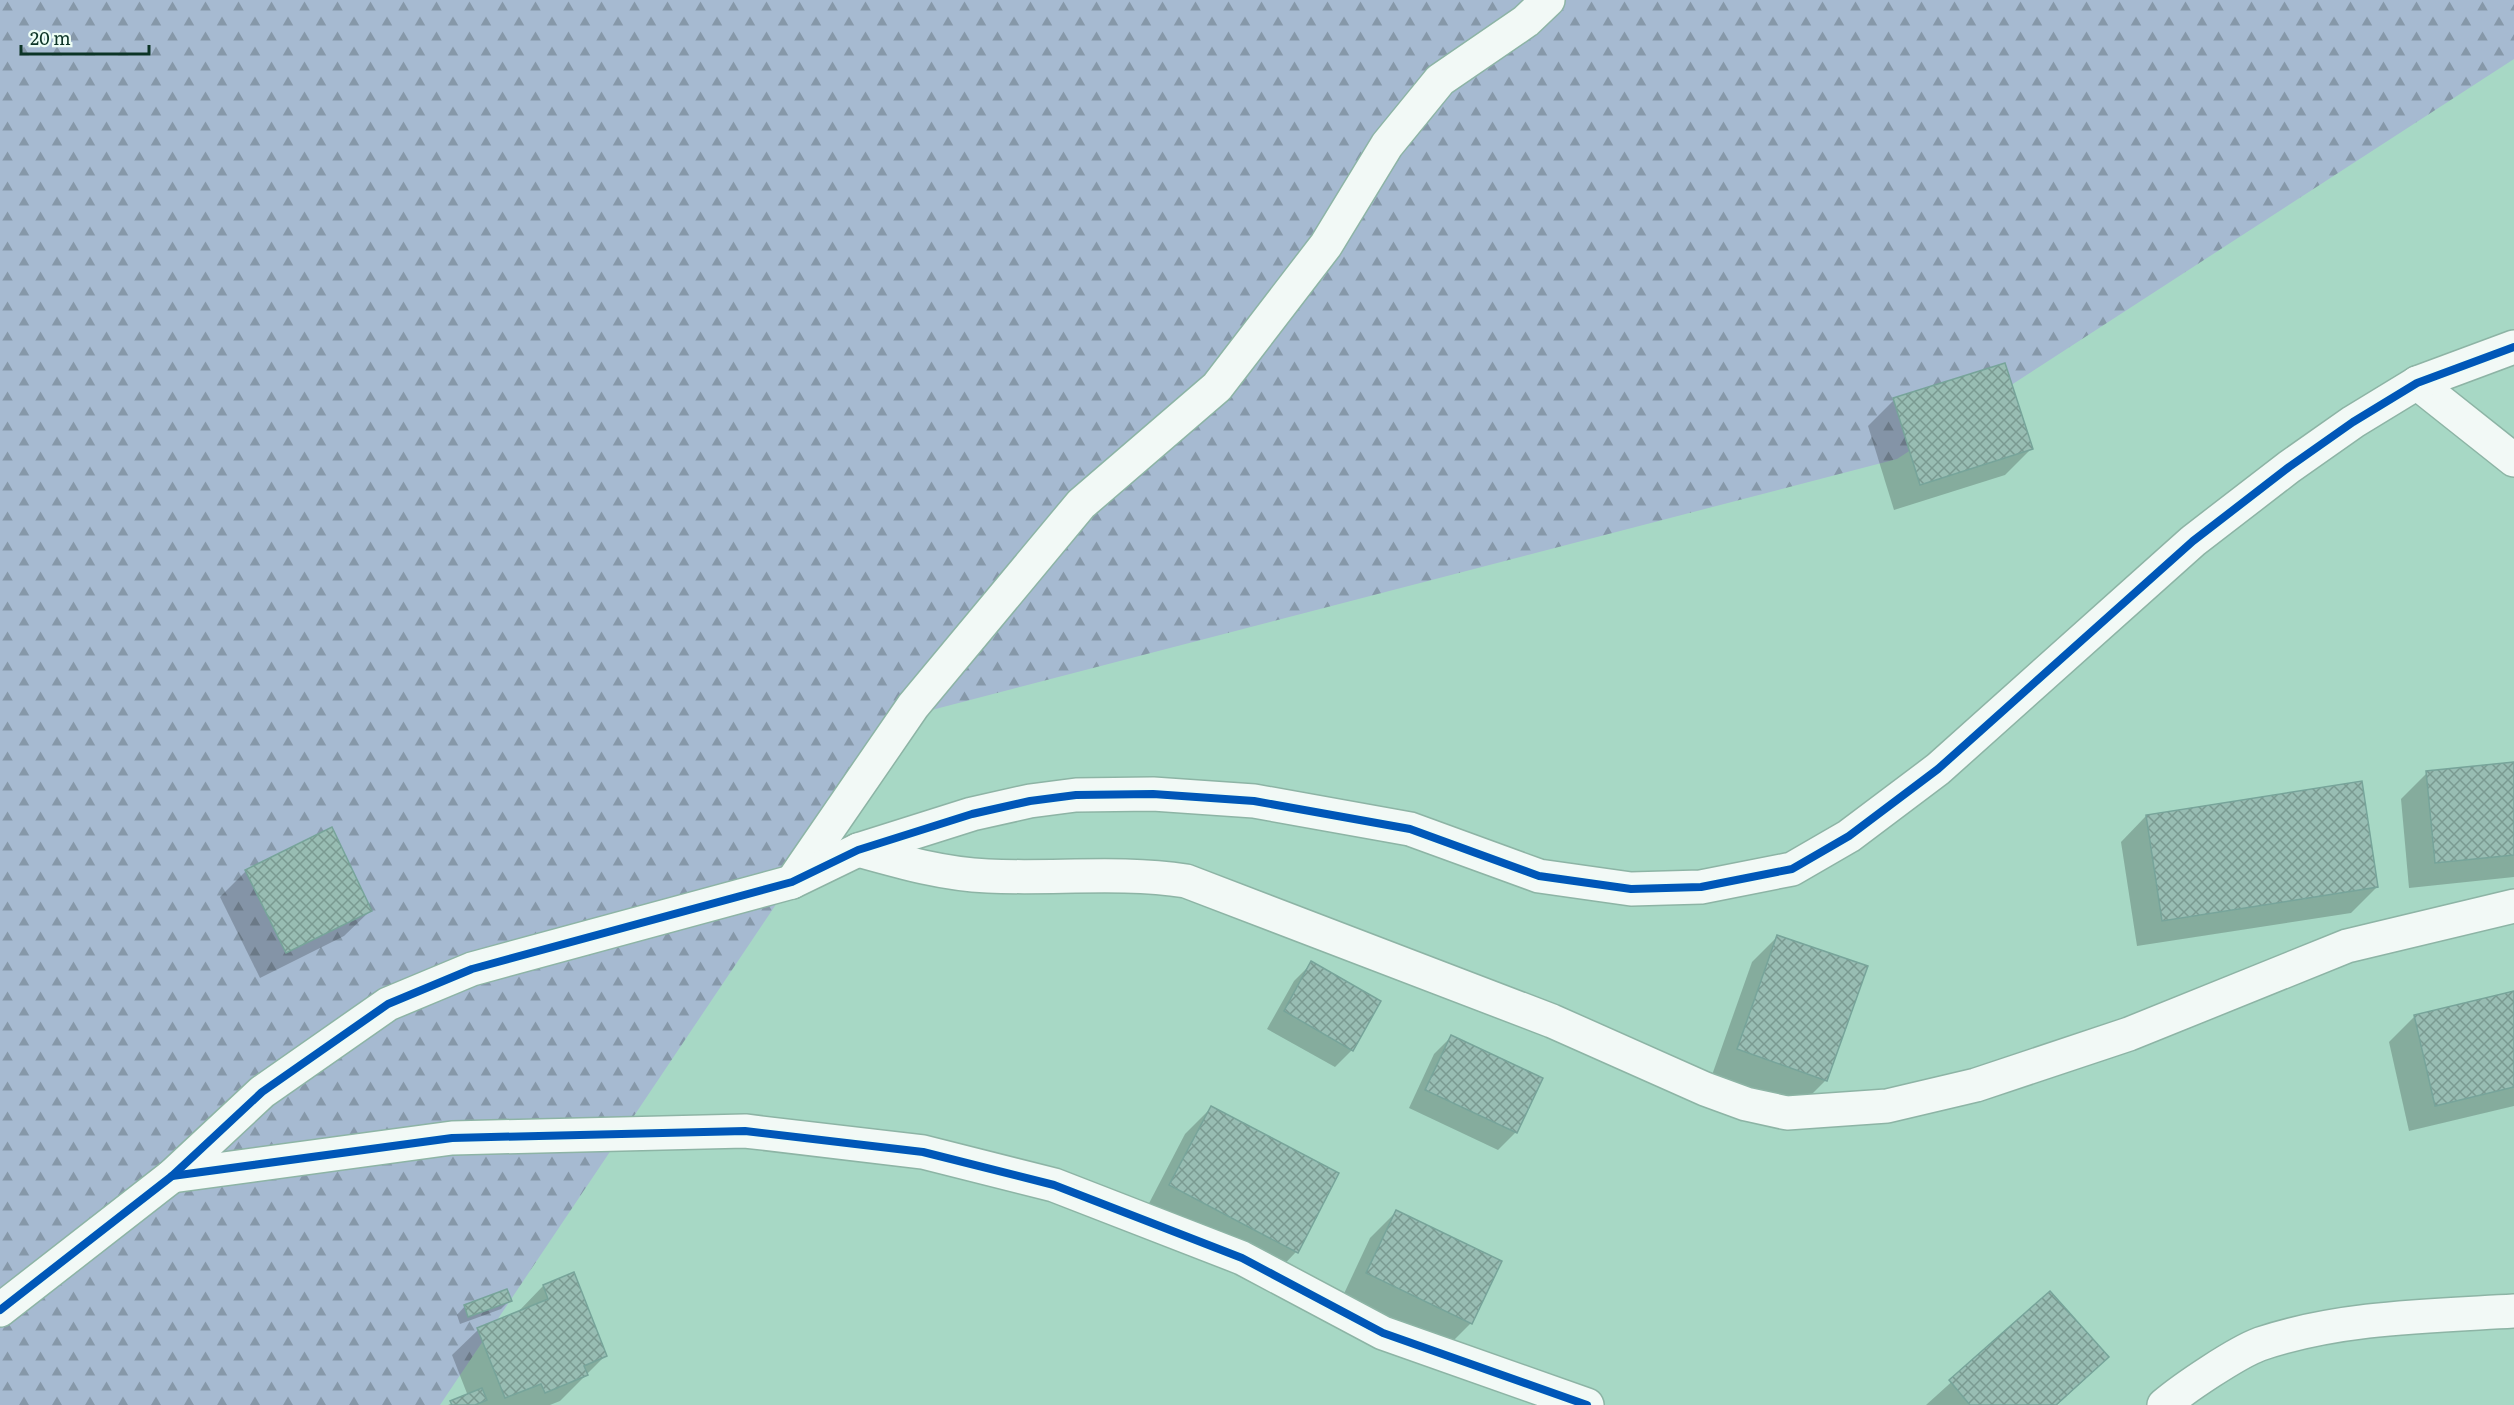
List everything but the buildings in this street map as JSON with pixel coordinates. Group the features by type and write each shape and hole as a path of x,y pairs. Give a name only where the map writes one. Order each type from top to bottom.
{"street":[{"path":"792,882 913,706 1081,504 1217,387 1326,245 1387,145 1440,80 1526,21 1548,0"},
{"path":"0,1310 172,1176 262,1092 388,1004 471,969 792,882 858,850 972,814 1030,801 1076,795 1153,794 1254,801 1410,829 1539,876 1631,889 1701,887 1792,869 1849,836 1938,769 2193,541 2298,460 2353,422 2417,384 2514,347"},
{"path":"2417,384 2514,460"},
{"path":"858,850 930,869 987,876 1153,876 1186,881 1552,1021 1705,1089 1746,1104 1787,1113 1887,1106 1976,1085 2129,1034 2347,946 2514,906"},
{"path":"172,1176 452,1138 745,1131 923,1152 1065,1190 1242,1258 1383,1333 1587,1405"},
{"path":"2164,1405 2180,1391 2259,1345 2313,1331 2407,1318 2514,1311"}],"green space":[{"path":"0,0 2514,0 2514,59 1897,459 901,718 440,1405 0,1405"}],"cycle path":[{"path":"0,1310 172,1176 262,1092 388,1004 472,969 792,882 858,850 972,814 1030,801 1076,795 1153,794 1254,801 1410,829 1539,876 1631,889 1701,887 1792,869 1849,836 1938,769 2193,541 2289,467 2353,422 2417,383 2514,347"},
{"path":"172,1176 452,1138 745,1131 923,1152 1054,1185 1242,1258 1383,1333 1587,1405"}]}
